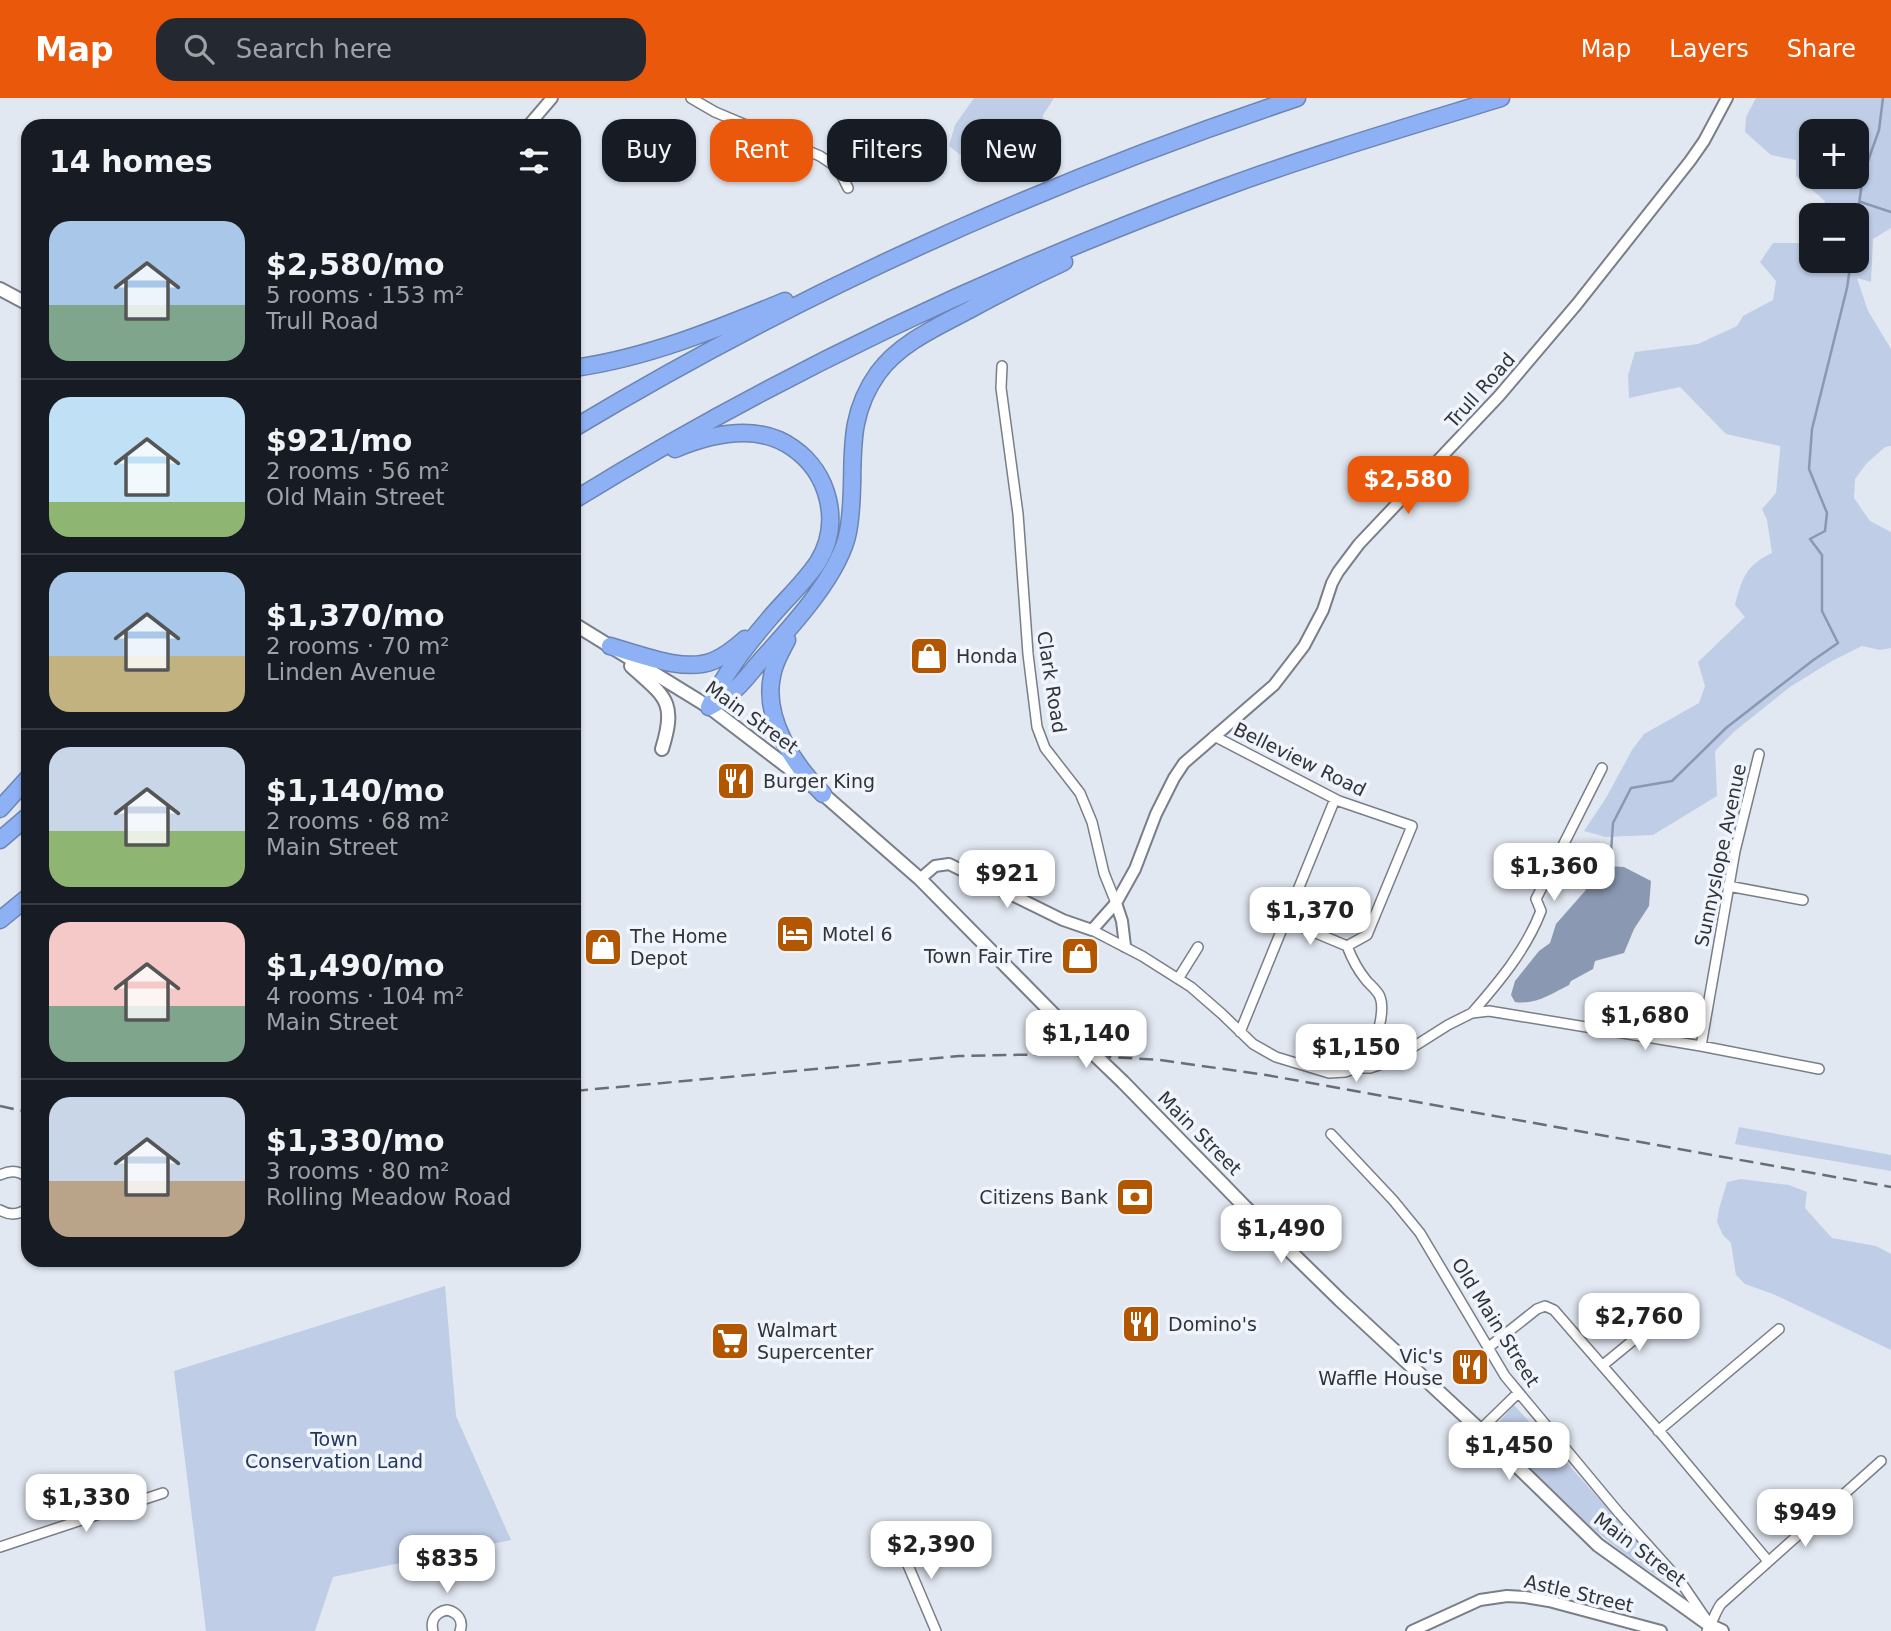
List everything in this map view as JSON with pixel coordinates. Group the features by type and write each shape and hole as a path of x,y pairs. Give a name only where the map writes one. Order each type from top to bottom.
{"highway":[{"path":"581,367 657,349 727,325 898,256 1074,179 1297,98"},
{"path":"581,496 748,399 888,329 1023,268 1222,188 1501,98"},
{"path":"709,708 741,684 799,618 833,569 845,544 849,525 854,428 869,388 890,360 929,331 1010,288 1222,188"},
{"path":"581,424 782,313 898,256"},
{"path":"612,476 707,438 730,434 757,434 787,444 803,456 816,471 827,494 829,533 816,565 768,620 725,676 709,708"},
{"path":"799,618 775,665 771,681 771,704 775,720 790,751 823,794"},
{"path":"610,646 676,664 692,665 710,662 730,651 768,620"},
{"path":"0,808 21,786"},
{"path":"0,840 21,822"},
{"path":"0,920 21,903"}],"main road":[{"path":"0,289 21,300"},
{"name":"Main Street","path":"581,628 709,708 823,794 920,879 1330,1290 1598,1545 1709,1630"},
{"path":"610,646 658,690 667,704 670,713 669,725 662,749"}],"street":[{"path":"534,119 552,98"},
{"path":"691,98 715,112 820,156 838,169 848,188"},
{"name":"Trull Road","path":"1091,930 1116,903 1135,869 1156,814 1184,763 1274,685 1304,646 1323,610 1332,583 1348,558 1499,396 1577,304 1690,161 1727,98"},
{"name":"Clark Road","path":"1002,366 1001,388 1018,514 1028,654 1037,727 1045,748 1080,793 1092,822 1104,873 1116,903"},
{"name":"Belleview Road","path":"1214,736 1335,799 1412,825 1367,934 1358,942 1347,946"},
{"name":"Sunnyslope Avenue","path":"1701,1046 1728,886 1759,754"},
{"path":"1472,1013 1510,968 1537,922 1541,911 1536,899 1602,768"},
{"path":"1240,1032 1335,799"},
{"path":"920,879 930,868 948,864 1063,920 1125,946 1191,987 1253,1044 1276,1057 1329,1073 1370,1068 1391,1061 1448,1025 1472,1013 1489,1011 1701,1046 1819,1069"},
{"path":"1728,886 1803,900"},
{"path":"1116,903 1122,921 1125,946"},
{"path":"1285,920 1347,946 1354,964 1380,996 1382,1007 1370,1068"},
{"path":"1178,979 1198,947"},
{"name":"Old Main Street","path":"1332,1134 1393,1199 1420,1233 1505,1376 1619,1513 1680,1581 1700,1608 1709,1630"},
{"path":"0,1175 12,1171 21,1173"},
{"path":"0,1211 13,1214 21,1212"},
{"path":"1489,1347 1537,1309 1545,1306 1555,1310 1768,1561"},
{"path":"1602,1365 1658,1320"},
{"path":"1658,1430 1780,1329"},
{"path":"1480,1430 1518,1393"},
{"path":"1709,1630 1721,1604 1881,1461"},
{"path":"0,1546 163,1493"},
{"path":"899,1544 936,1631"},
{"name":"Astle Street","path":"1412,1631 1480,1600 1507,1596 1549,1601 1661,1631"},
{"path":"433,1631 432,1620 437,1614 447,1610 458,1615 461,1620 460,1631"}],"green space":[{"path":"974,98 1054,98 1043,119 961,119 961,155 949,146 955,125"},
{"path":"1756,98 1891,98 1891,228 1873,239 1871,282 1857,278 1868,311 1891,349 1891,446 1885,447 1866,464 1855,479 1854,498 1870,521 1891,532 1891,648 1880,650 1862,646 1832,661 1790,687 1735,731 1715,751 1717,796 1653,835 1606,837 1584,831 1606,798 1632,750 1644,734 1699,703 1705,686 1698,662 1745,617 1735,605 1743,580 1756,562 1772,553 1767,520 1762,509 1776,493 1780,451 1780,446 1726,434 1680,387 1629,398 1628,375 1635,352 1698,344 1737,326 1743,316 1773,300 1776,281 1760,262 1773,243 1799,243 1799,273 1869,273 1869,203 1824,203 1811,189 1869,189 1869,119 1799,119 1799,179 1796,176 1796,160 1771,155 1745,132 1746,117"},
{"path":"1739,1127 1891,1155 1891,1171 1735,1144"},
{"path":"1741,1179 1789,1185 1807,1192 1805,1208 1832,1238 1876,1246 1891,1254 1891,1350 1773,1294 1745,1284 1736,1275 1731,1243 1723,1235 1717,1222 1727,1182"},
{"name":"Town Conservation Land","path":"445,1286 456,1416 511,1540 333,1577 315,1631 206,1631 174,1371"},
{"path":"1514,1405 1674,1581 1671,1585 1623,1553 1594,1529 1497,1436 1493,1429"}],"shaded area":[{"path":"1608,866 1624,867 1651,881 1649,906 1634,929 1624,953 1595,961 1593,969 1550,995 1530,1002 1515,1002 1511,995 1515,981 1539,951 1550,943 1556,924 1585,891 1593,876 1598,870"}],"waterway":[{"path":"1859,203 1863,175 1879,130 1883,98"},
{"path":"1861,202 1891,212"},
{"path":"1610,867 1613,823 1631,788 1672,781 1726,728 1838,643 1822,611 1822,555 1810,539 1825,531 1827,513 1809,469 1812,429 1849,273"}],"railway":[{"path":"581,1090 959,1056 1060,1054 1160,1060 1266,1075 1891,1187"},
{"path":"0,1106 21,1110"}],"place":[{"name":"Honda","path":"929,656"},
{"name":"Burger King","path":"736,781"},
{"name":"Motel 6","path":"795,934"},
{"name":"The Home Depot","path":"603,947"},
{"name":"Town Fair Tire","path":"1080,956"},
{"name":"Citizens Bank","path":"1135,1197"},
{"name":"Domino's","path":"1141,1324"},
{"name":"Walmart Supercenter","path":"730,1341"},
{"name":"Vic's Waffle House","path":"1470,1367"}]}
